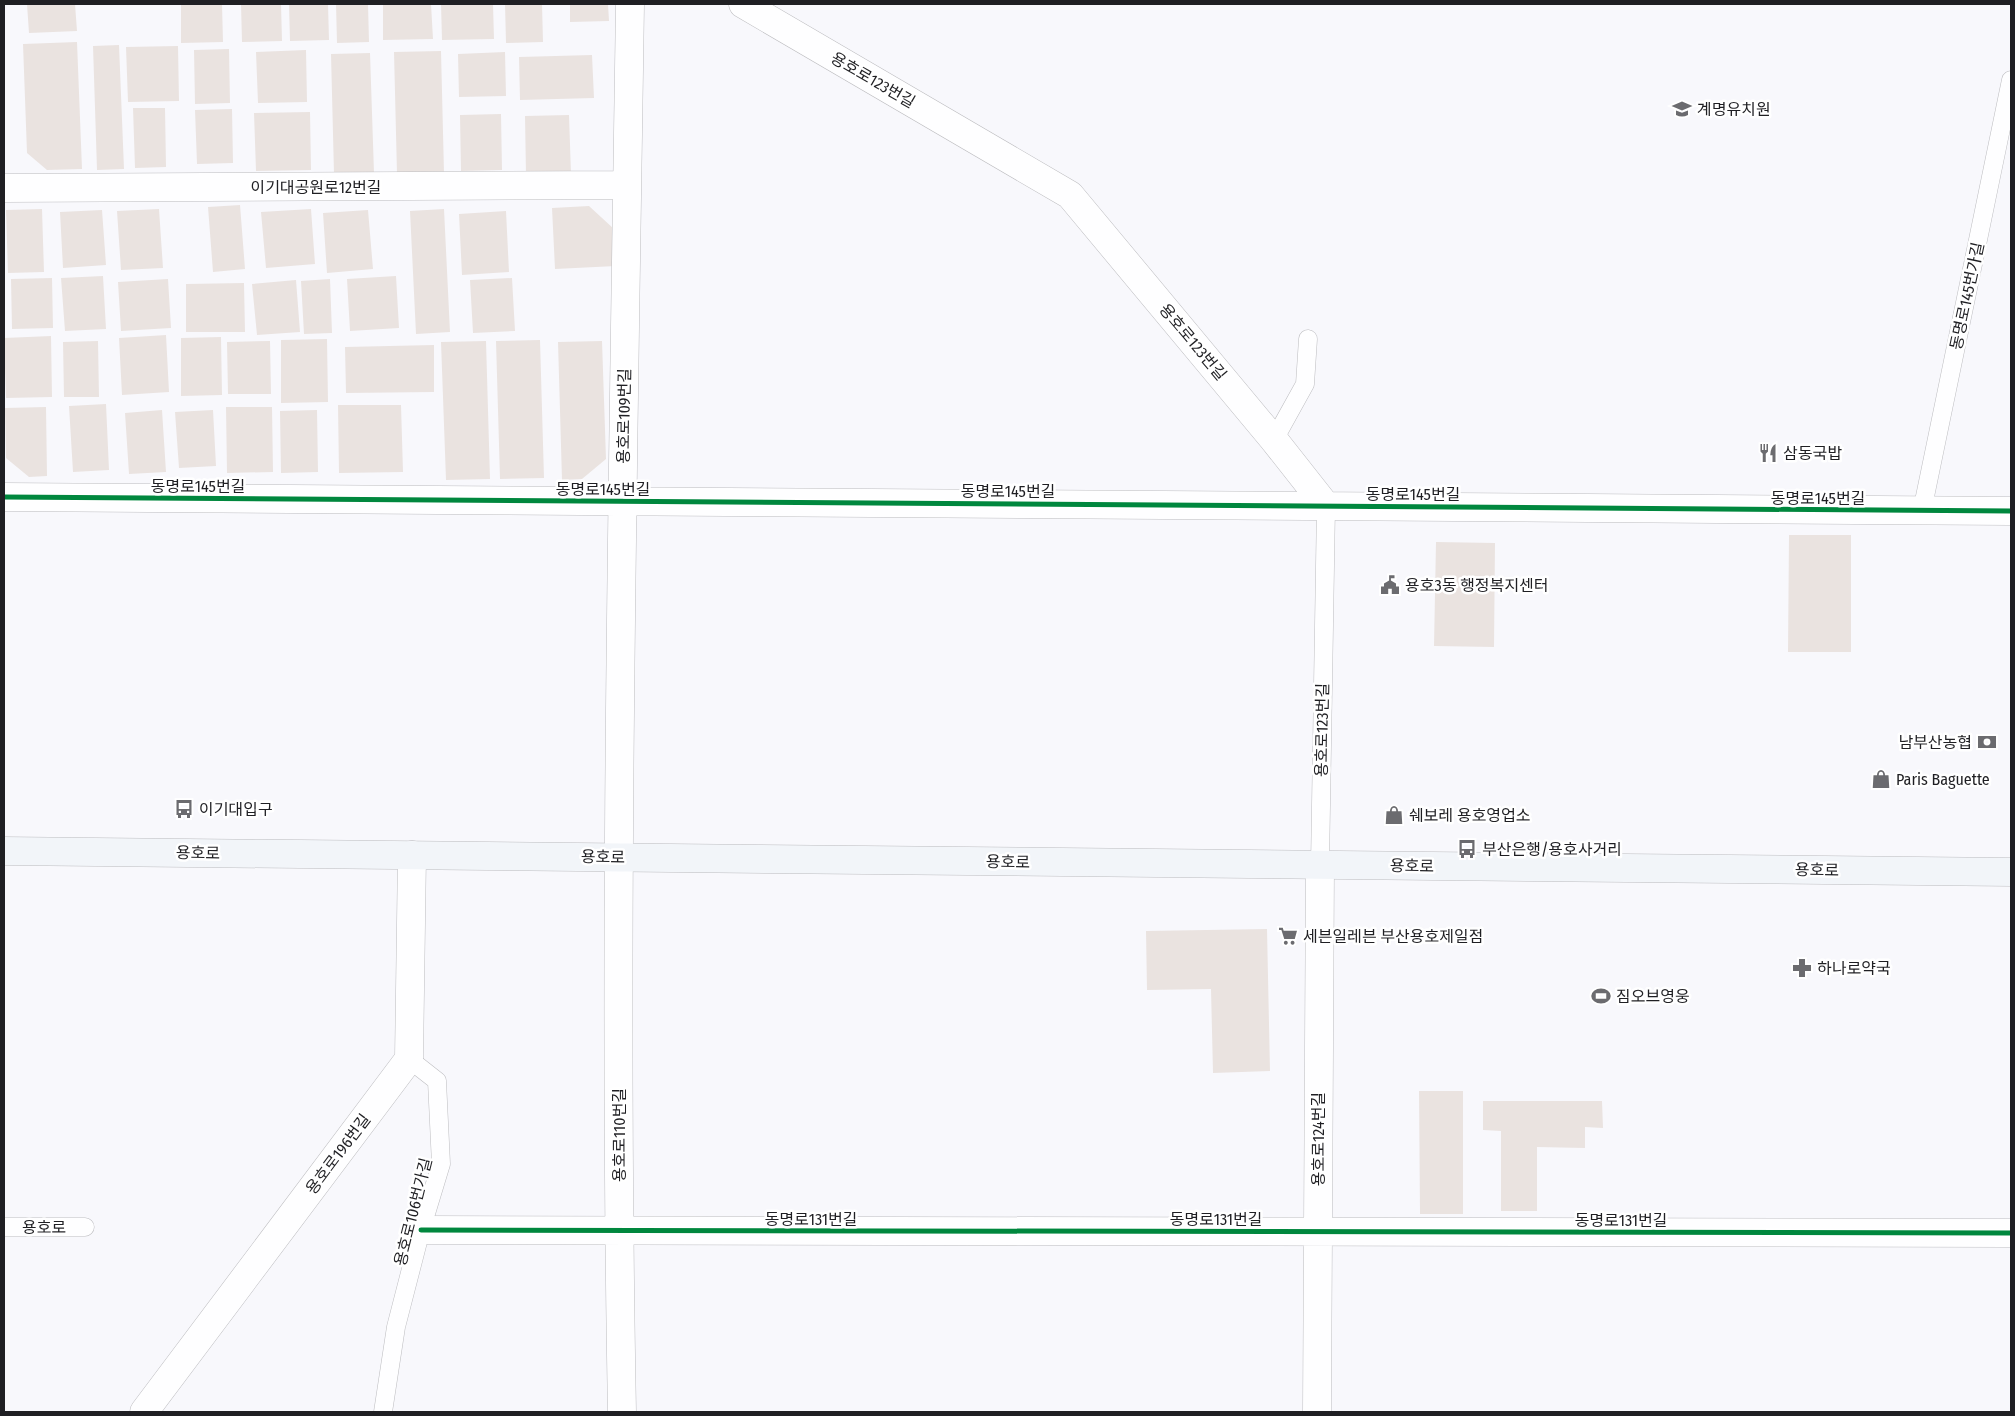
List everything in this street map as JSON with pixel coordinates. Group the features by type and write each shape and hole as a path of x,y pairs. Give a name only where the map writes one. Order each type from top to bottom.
{"main road":[{"name":"용호로","path":"4,851 2011,872"}],"street":[{"name":"용호로109번길","path":"618,858 630,4"},
{"name":"용호로123번길","path":"743,4 1070,195 1274,440 1326,506"},
{"name":"이기대공원로12번길","path":"4,188 627,185"},
{"name":"동명로145번길","path":"4,497 2011,512"},
{"path":"410,1059 412,855"},
{"name":"용호로110번길","path":"618,858 619,1231 622,1412"},
{"name":"용호로124번길","path":"1316,1412 1320,865"},
{"name":"용호로196번길","path":"144,1412 410,1059"},
{"name":"동명로131번길","path":"421,1230 2011,1233"}],"lane":[{"name":"동명로145번가길","path":"1922,511 2011,80"},
{"path":"1274,440 1305,384 1308,339"},
{"name":"용호로123번길","path":"1320,865 1326,506"},
{"name":"용호로106번가길","path":"383,1412 396,1327 421,1230 441,1164 437,1080 410,1059"},
{"name":"용호로","path":"4,1227 85,1227"}],"building":[{"path":"27,4 75,4 77,31 29,33"},
{"path":"181,4 222,4 223,42 181,43"},
{"path":"241,4 281,4 282,41 242,42"},
{"path":"289,4 328,4 329,40 290,41"},
{"path":"336,4 368,4 369,42 337,43"},
{"path":"383,4 431,4 433,39 383,40"},
{"path":"441,4 493,4 494,39 442,40"},
{"path":"505,4 542,4 543,42 506,43"},
{"path":"570,4 608,4 609,21 570,22"},
{"path":"77,42 82,169 47,170 27,153 23,44"},
{"path":"119,45 124,169 97,170 93,46"},
{"path":"178,46 179,101 128,102 126,47"},
{"path":"229,49 230,103 195,104 194,50"},
{"path":"306,50 307,102 258,103 256,52"},
{"path":"441,51 444,173 397,174 394,52"},
{"path":"505,52 506,96 459,97 458,54"},
{"path":"370,53 374,173 334,174 331,54"},
{"path":"592,55 594,98 520,100 519,57"},
{"path":"133,108 165,108 166,167 135,168"},
{"path":"232,109 233,163 197,164 195,110"},
{"path":"310,112 311,170 256,171 254,113"},
{"path":"501,114 502,170 461,171 460,115"},
{"path":"569,115 571,174 526,175 525,116"},
{"path":"240,205 245,269 213,272 208,207"},
{"path":"589,206 614,229 616,266 555,269 552,208"},
{"path":"42,209 44,272 8,273 6,210"},
{"path":"159,209 163,268 121,270 117,211"},
{"path":"311,209 315,264 266,268 261,212"},
{"path":"444,209 450,332 416,334 410,211"},
{"path":"102,210 106,265 63,268 60,212"},
{"path":"368,210 373,269 327,273 323,213"},
{"path":"506,211 509,272 462,275 459,214"},
{"path":"103,276 106,329 65,331 61,278"},
{"path":"396,276 399,328 350,331 347,279"},
{"path":"52,278 53,328 12,329 11,279"},
{"path":"512,278 515,331 473,333 470,280"},
{"path":"168,279 171,328 121,331 118,282"},
{"path":"330,279 332,333 304,334 301,281"},
{"path":"296,280 300,332 257,335 252,284"},
{"path":"244,283 245,332 186,332 186,284"},
{"path":"166,335 169,392 122,395 119,338"},
{"path":"51,336 52,397 6,398 4,338"},
{"path":"221,337 222,395 181,396 181,338"},
{"path":"327,339 328,402 281,403 281,340"},
{"path":"540,340 544,478 500,479 496,341"},
{"path":"98,341 99,397 64,397 63,342"},
{"path":"270,341 271,394 228,394 227,342"},
{"path":"486,341 490,479 446,480 441,342"},
{"path":"602,341 606,459 582,479 562,480 558,342"},
{"path":"434,345 434,392 346,393 345,347"},
{"path":"106,404 109,470 73,472 69,406"},
{"path":"338,405 401,405 403,472 339,473"},
{"path":"46,407 47,476 29,477 6,458 5,408"},
{"path":"226,407 272,407 273,472 227,473"},
{"path":"162,410 166,472 129,474 125,413"},
{"path":"213,410 216,466 179,468 175,412"},
{"path":"317,410 318,472 281,473 280,411"},
{"path":"1789,535 1851,535 1851,652 1788,652"},
{"path":"1436,542 1495,543 1494,647 1434,646"},
{"path":"1267,929 1270,1071 1213,1073 1211,989 1147,990 1146,931"},
{"path":"1419,1091 1463,1091 1463,1214 1420,1214"},
{"path":"1483,1101 1602,1101 1603,1128 1585,1127 1585,1148 1537,1147 1537,1211 1501,1211 1501,1131 1483,1130"}],"cycle path":[{"path":"4,497 2011,511"},
{"path":"421,1230 2011,1233"}],"place":[{"name":"계명유치원","path":"1682,109"},
{"name":"삼동국밥","path":"1768,453"},
{"name":"용호3동 행정복지센터","path":"1390,585"},
{"name":"남부산농협","path":"1987,742"},
{"name":"Paris Baguette","path":"1881,779"},
{"name":"이기대입구","path":"184,809"},
{"name":"쉐보레 용호영업소","path":"1394,815"},
{"name":"부산은행/용호사거리","path":"1467,849"},
{"name":"세븐일레븐 부산용호제일점","path":"1288,936"},
{"name":"하나로약국","path":"1802,968"},
{"name":"짐오브영웅","path":"1601,996"}]}
